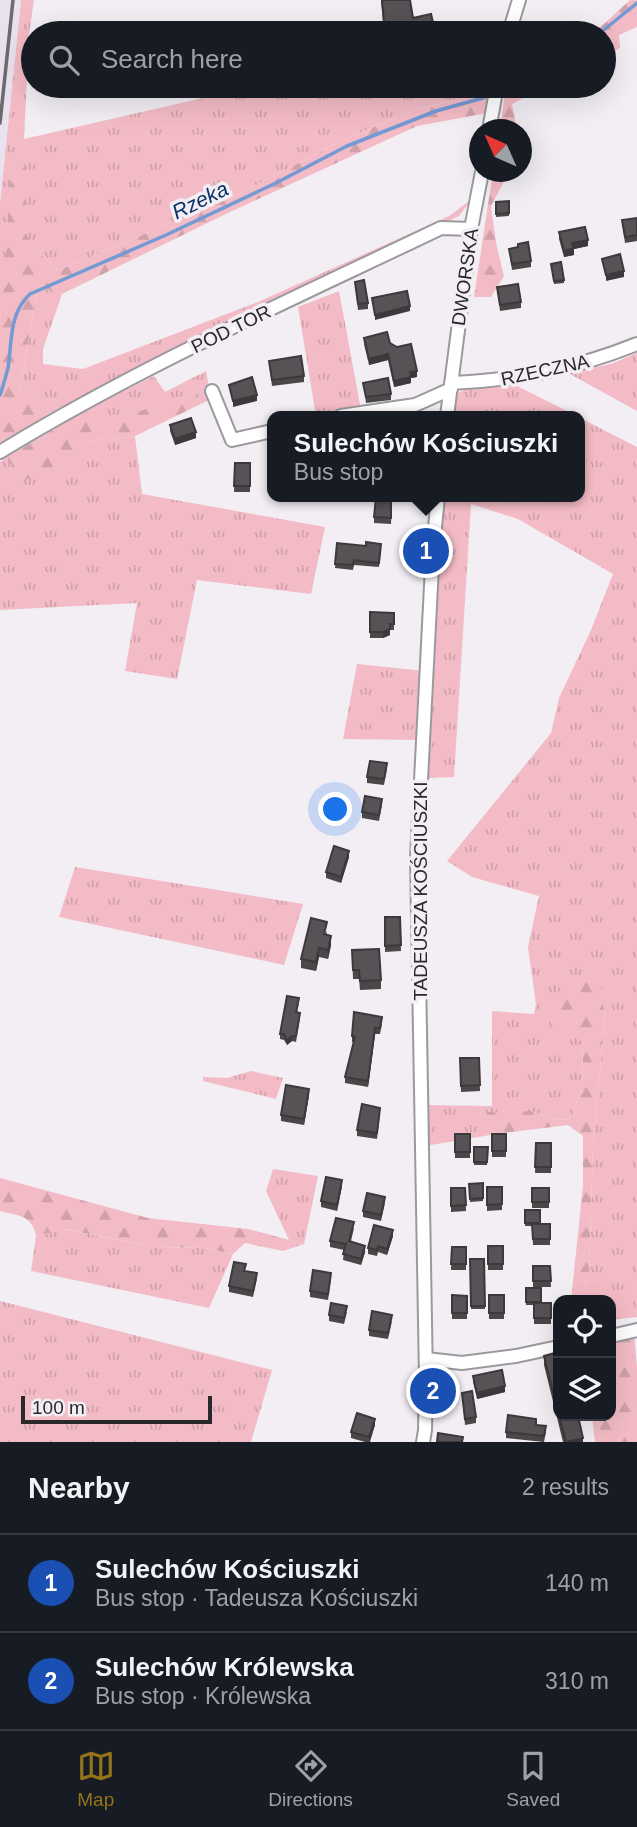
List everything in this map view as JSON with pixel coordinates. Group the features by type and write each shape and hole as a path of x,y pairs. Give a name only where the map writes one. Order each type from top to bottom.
{"street":[{"path":"513,21 519,0"},
{"path":"491,119 495,98"},
{"name":"DWORSKA","path":"451,386 471,229 480,182"},
{"name":"POD TOR","path":"0,452 130,377 429,234 442,228 471,229"},
{"name":"RZECZNA","path":"451,386 549,373 611,355 637,344"},
{"path":"372,411 415,404 451,386"},
{"path":"448,411 451,386"},
{"path":"212,391 232,440 267,432"},
{"name":"TADEUSZA KOŚCIUSZKI","path":"423,1442 426,1359 417,858 433,547 438,502"},
{"path":"616,1335 637,1330"},
{"path":"426,1359 462,1363 553,1348"}],"shaded area":[{"path":"0,0 21,0 0,204"}],"green space":[{"path":"21,0 34,0 31,21 21,21 21,98 26,98 24,139 203,98 466,98 417,109 345,139 235,196 59,270 38,252 25,232 25,168 0,318 0,204"},
{"path":"630,0 637,0 637,27 619,35 620,48 616,50 616,21 607,21"},
{"path":"466,98 491,98 487,113 417,126 230,212 62,294 38,286 20,389 42,396 50,413 0,443 0,318 11,169 25,168 25,232 38,252 59,270 235,196 345,139 417,109"},
{"path":"504,98 523,98 512,104 515,119 501,119"},
{"path":"491,182 504,182 491,206 504,276 491,297 474,297"},
{"path":"472,199 459,216 196,338 50,413 42,396 20,389 38,286 62,294 43,349 43,364 83,369 258,302 449,216"},
{"path":"339,291 361,410 315,411 298,307"},
{"path":"637,353 637,411 568,373 611,364"},
{"path":"206,371 211,399 201,404 197,391 100,426 92,407 154,376 165,392"},
{"path":"513,384 567,411 452,411 456,394 470,387"},
{"path":"197,391 201,404 135,436 88,441 84,455 20,482 7,457 92,407 101,425"},
{"path":"585,421 637,447 637,1317 616,1319 616,1295 580,1295 589,1277 593,1144 605,1017 601,987 583,1040 582,1090 569,1120 552,1119 531,1111 483,1122 496,1134 425,1146 424,1105 492,1106 492,1011 534,1014 536,1004 528,947 539,896 472,877 447,861 551,733 559,698 591,630 613,574 518,519 471,504 454,777 424,778 445,502 585,502"},
{"path":"135,436 142,494 325,527 311,594 197,580 177,679 125,671 137,603 0,610 0,462 7,457 20,481 87,441"},
{"path":"357,664 424,671 423,740 343,739"},
{"path":"75,867 303,904 284,965 59,917"},
{"path":"588,974 601,987 605,1017 593,1144 589,1277 580,1295 572,1295 583,1186 583,1136 568,1125 496,1134 483,1122 488,1112 531,1111 552,1119 569,1120 582,1090 583,1042 555,1027 546,1011 567,979"},
{"path":"251,1071 283,1078 276,1099 203,1081 203,1077 227,1078"},
{"path":"273,1169 318,1176 304,1244 289,1240 266,1191"},
{"path":"0,1178 148,1218 248,1229 304,1244 283,1251 245,1243 233,1254 205,1248 154,1247 64,1229 36,1236 28,1220 0,1211"},
{"path":"63,1229 154,1247 205,1248 233,1254 209,1308 31,1271 36,1236"},
{"path":"0,1301 272,1370 251,1442 0,1442"},
{"path":"634,1334 637,1442 595,1442 593,1421 616,1421 616,1338"}],"building":[{"path":"382,0 410,0 413,18 431,14 433,21 384,21"},
{"path":"509,201 509,213 496,214 496,202"},
{"path":"637,218 637,235 625,237 622,220"},
{"path":"585,227 588,240 572,243 574,248 564,251 559,232"},
{"path":"528,242 531,261 512,264 509,249"},
{"path":"620,254 624,271 606,275 602,259"},
{"path":"561,262 564,280 554,281 551,264"},
{"path":"364,280 368,303 358,304 355,282"},
{"path":"518,284 521,302 500,305 497,287"},
{"path":"407,291 410,306 375,315 372,298"},
{"path":"387,332 390,343 397,347 411,344 417,371 410,372 411,377 394,381 388,354 369,359 364,338"},
{"path":"301,356 304,376 272,380 269,361"},
{"path":"252,377 257,395 233,401 229,385"},
{"path":"388,378 391,394 366,397 363,383"},
{"path":"191,418 196,432 175,439 170,425"},
{"path":"235,463 250,463 250,486 234,486"},
{"path":"376,502 391,502 391,518 374,517"},
{"path":"366,542 381,544 379,563 354,560 353,565 335,564 337,543 366,546"},
{"path":"370,612 394,613 394,624 390,624 390,629 383,632 370,632"},
{"path":"370,761 387,763 384,779 367,777"},
{"path":"365,796 382,799 379,815 362,812"},
{"path":"334,846 349,851 341,877 326,872"},
{"path":"385,917 400,917 401,945 385,946"},
{"path":"311,918 327,922 324,934 331,936 328,950 319,948 316,962 301,959"},
{"path":"379,949 381,980 360,981 359,970 353,970 352,950"},
{"path":"287,996 299,998 296,1012 300,1013 296,1036 287,1040 284,1034 280,1034"},
{"path":"354,1012 382,1017 380,1028 375,1028 368,1081 345,1077 355,1037 352,1036"},
{"path":"460,1058 479,1058 480,1085 461,1086"},
{"path":"286,1085 309,1089 304,1119 281,1115"},
{"path":"362,1104 380,1108 377,1133 357,1130"},
{"path":"455,1134 470,1134 470,1152 455,1152"},
{"path":"492,1134 506,1134 506,1151 492,1151"},
{"path":"536,1143 551,1143 551,1167 535,1167"},
{"path":"474,1147 488,1147 487,1162 474,1162"},
{"path":"326,1177 342,1180 337,1205 321,1201"},
{"path":"483,1183 483,1198 470,1199 469,1184"},
{"path":"487,1187 502,1187 502,1204 487,1205"},
{"path":"451,1188 465,1188 466,1205 451,1206"},
{"path":"532,1188 549,1188 549,1202 532,1202"},
{"path":"367,1193 385,1197 381,1215 363,1211"},
{"path":"525,1210 540,1210 540,1223 525,1223"},
{"path":"336,1218 354,1222 349,1241 365,1246 361,1259 343,1254 346,1244 330,1241"},
{"path":"532,1224 550,1224 550,1239 533,1239"},
{"path":"374,1225 393,1230 387,1249 378,1246 377,1250 368,1248"},
{"path":"488,1246 503,1246 503,1264 488,1264"},
{"path":"452,1247 466,1247 466,1264 451,1264"},
{"path":"470,1259 484,1259 485,1306 471,1306"},
{"path":"234,1262 246,1264 244,1271 257,1273 253,1291 229,1286"},
{"path":"533,1266 550,1266 551,1281 533,1281"},
{"path":"313,1270 331,1273 328,1294 310,1291"},
{"path":"526,1288 541,1288 541,1302 526,1302"},
{"path":"452,1295 467,1296 467,1313 452,1313"},
{"path":"489,1295 504,1295 504,1313 489,1313"},
{"path":"331,1303 347,1306 344,1318 329,1315"},
{"path":"534,1303 551,1303 551,1318 534,1318"},
{"path":"372,1311 392,1315 388,1333 369,1330"},
{"path":"553,1353 553,1393 544,1356"},
{"path":"502,1370 505,1386 477,1393 473,1376"},
{"path":"472,1391 476,1417 465,1419 462,1393"},
{"path":"357,1413 375,1419 369,1437 351,1432"},
{"path":"508,1415 536,1419 536,1425 546,1426 544,1436 506,1432"},
{"path":"560,1421 579,1421 583,1438 566,1442"},
{"path":"438,1433 463,1437 462,1442 437,1442"}],"waterway":[{"name":"Rzeka","path":"615,21 637,3"},
{"name":"Rzeka","path":"0,395 8,368 15,319 30,294 166,235 347,146 436,111 483,98"}],"railway":[{"path":"0,123 13,0"}],"place":[{"name":"Sulechów Kościuszki","path":"426,551"},
{"name":"Sulechów Królewska","path":"433,1391"}]}
